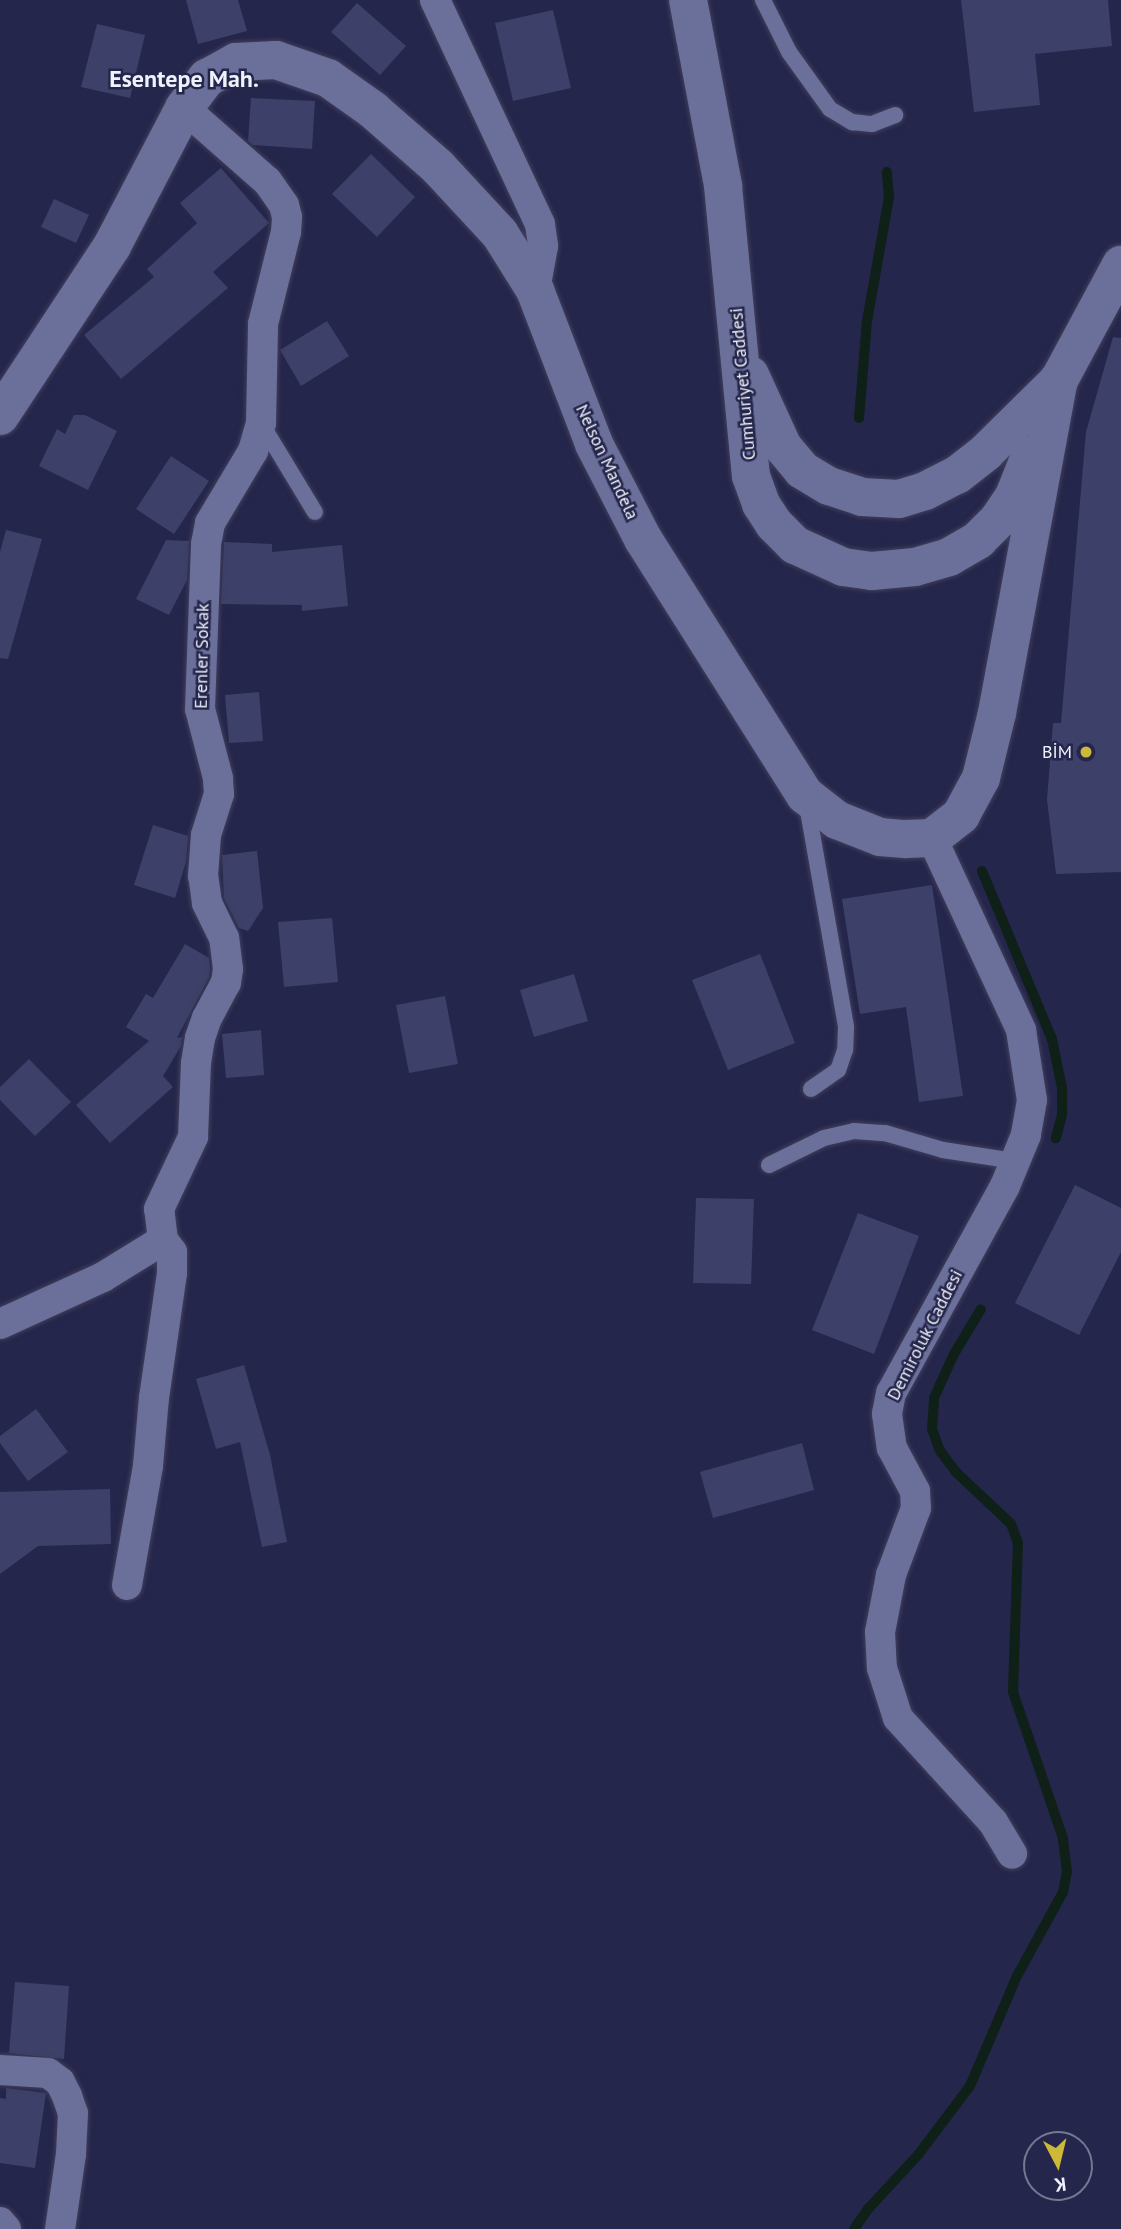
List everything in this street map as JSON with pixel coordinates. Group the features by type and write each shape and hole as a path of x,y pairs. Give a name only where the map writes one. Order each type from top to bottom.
{"street":[{"path":"435,0 540,224 543,246 535,290"},
{"name":"Cumhuriyet Caddesi","path":"688,0 721,173 751,476 761,504 794,545 816,558 843,567 872,571 915,567 948,557 978,540 998,520 1014,496 1059,380 1121,265"},
{"name":"Nelson Mandela","path":"0,416 112,246 184,108 207,78 236,62 276,60 328,78 373,110 438,167 500,234 535,290 594,444 643,539 805,795 837,820 880,837 932,838"},
{"name":"Erenler Sokak","path":"127,1584 148,1466 154,1398 172,1273 173,1252 163,1240 159,1209 190,1148 193,1137 195,1063 200,1038 206,1018 226,984 228,969 224,938 207,903 203,876 205,835 219,794 218,778 200,709 206,544 210,523 253,451 261,423 263,324 286,232 284,205 267,181 184,108"},
{"path":"741,357 783,447 802,470 829,485 862,497 899,499 925,491 957,475 986,452 1059,380"},
{"path":"932,838 961,815 981,778 997,713 1059,380"},
{"name":"Demiroluk Caddesi","path":"932,838 1021,1030 1032,1100 1026,1135 1005,1186 891,1393 887,1414 892,1448 915,1491 916,1508 891,1575 880,1632 882,1668 898,1718 993,1822 1012,1854"},
{"path":"0,1324 103,1277 163,1240"},
{"path":"0,2070 48,2073 60,2082 67,2096 73,2113 71,2154 60,2229"},
{"path":"0,2222 6,2229"}],"lane":[{"path":"763,0 789,52 830,109 852,122 872,124 895,115"},
{"path":"261,423 315,512"},
{"path":"805,795 846,1027 845,1050 838,1070 811,1089"},
{"path":"769,1165 824,1138 854,1131 885,1133 943,1150 1015,1161"}],"building":[{"path":"186,0 238,0 247,31 198,44"},
{"path":"961,0 1108,0 1112,46 1035,54 1040,105 974,112"},
{"path":"357,3 406,46 380,75 331,32"},
{"path":"553,10 571,88 513,101 495,23"},
{"path":"97,24 145,35 130,98 81,87"},
{"path":"251,98 315,101 312,149 253,145 248,141"},
{"path":"371,154 415,197 377,237 332,194"},
{"path":"221,168 269,223 213,272 228,288 121,379 84,335 154,277 147,269 197,223 180,203"},
{"path":"54,199 89,215 76,243 41,227"},
{"path":"327,321 349,356 301,386 280,350"},
{"path":"1113,337 1121,338 1121,872 1056,874 1047,800 1053,723 1061,723 1086,432"},
{"path":"74,415 85,415 117,431 88,490 39,466 57,429 65,434"},
{"path":"171,456 209,481 174,534 136,509"},
{"path":"6,530 42,539 8,659 0,658 0,552"},
{"path":"166,540 189,541 187,580 169,615 136,599"},
{"path":"224,542 272,544 272,552 342,545 348,606 302,611 302,605 221,604"},
{"path":"259,692 263,741 229,743 225,695"},
{"path":"153,825 188,836 186,862 175,898 134,885"},
{"path":"257,851 263,908 248,931 239,928 224,898 222,855"},
{"path":"932,885 963,1096 919,1102 906,1007 860,1014 842,899"},
{"path":"332,918 338,982 284,987 278,922"},
{"path":"185,944 209,958 210,969 209,977 177,1038 182,1037 181,1046 163,1076 173,1087 110,1143 76,1105 149,1041 126,1027 146,994 153,998"},
{"path":"760,954 795,1043 728,1070 692,980"},
{"path":"574,974 588,1021 534,1037 520,990"},
{"path":"445,996 458,1064 409,1073 396,1005"},
{"path":"261,1030 264,1075 226,1078 222,1034"},
{"path":"29,1059 71,1102 35,1136 0,1100 0,1087"},
{"path":"1075,1185 1121,1208 1121,1252 1079,1335 1015,1303"},
{"path":"696,1198 754,1199 751,1284 693,1283"},
{"path":"858,1213 919,1236 874,1354 812,1330"},
{"path":"244,1365 270,1455 287,1542 262,1547 240,1442 216,1449 196,1379"},
{"path":"36,1409 68,1452 28,1481 0,1443 0,1436"},
{"path":"802,1443 814,1490 713,1518 700,1472"},
{"path":"110,1489 111,1544 38,1546 0,1574 0,1492"},
{"path":"15,1982 69,1986 64,2059 9,2053"},
{"path":"6,2088 46,2093 35,2168 0,2163 0,2098 6,2099"}],"waterway":[{"path":"859,418 867,321 889,197 887,172"},
{"path":"982,871 1052,1039 1062,1088 1062,1115 1056,1138"},
{"path":"854,2229 868,2209 918,2155 970,2086 1017,1976 1063,1892 1067,1872 1063,1838 1013,1692 1018,1543 1011,1524 956,1472 940,1451 932,1429 934,1398 954,1354 981,1309"}],"place":[{"name":"BİM","path":"1086,752"}],"district":[{"name":"Esentepe Mah.","path":"184,79"}]}
